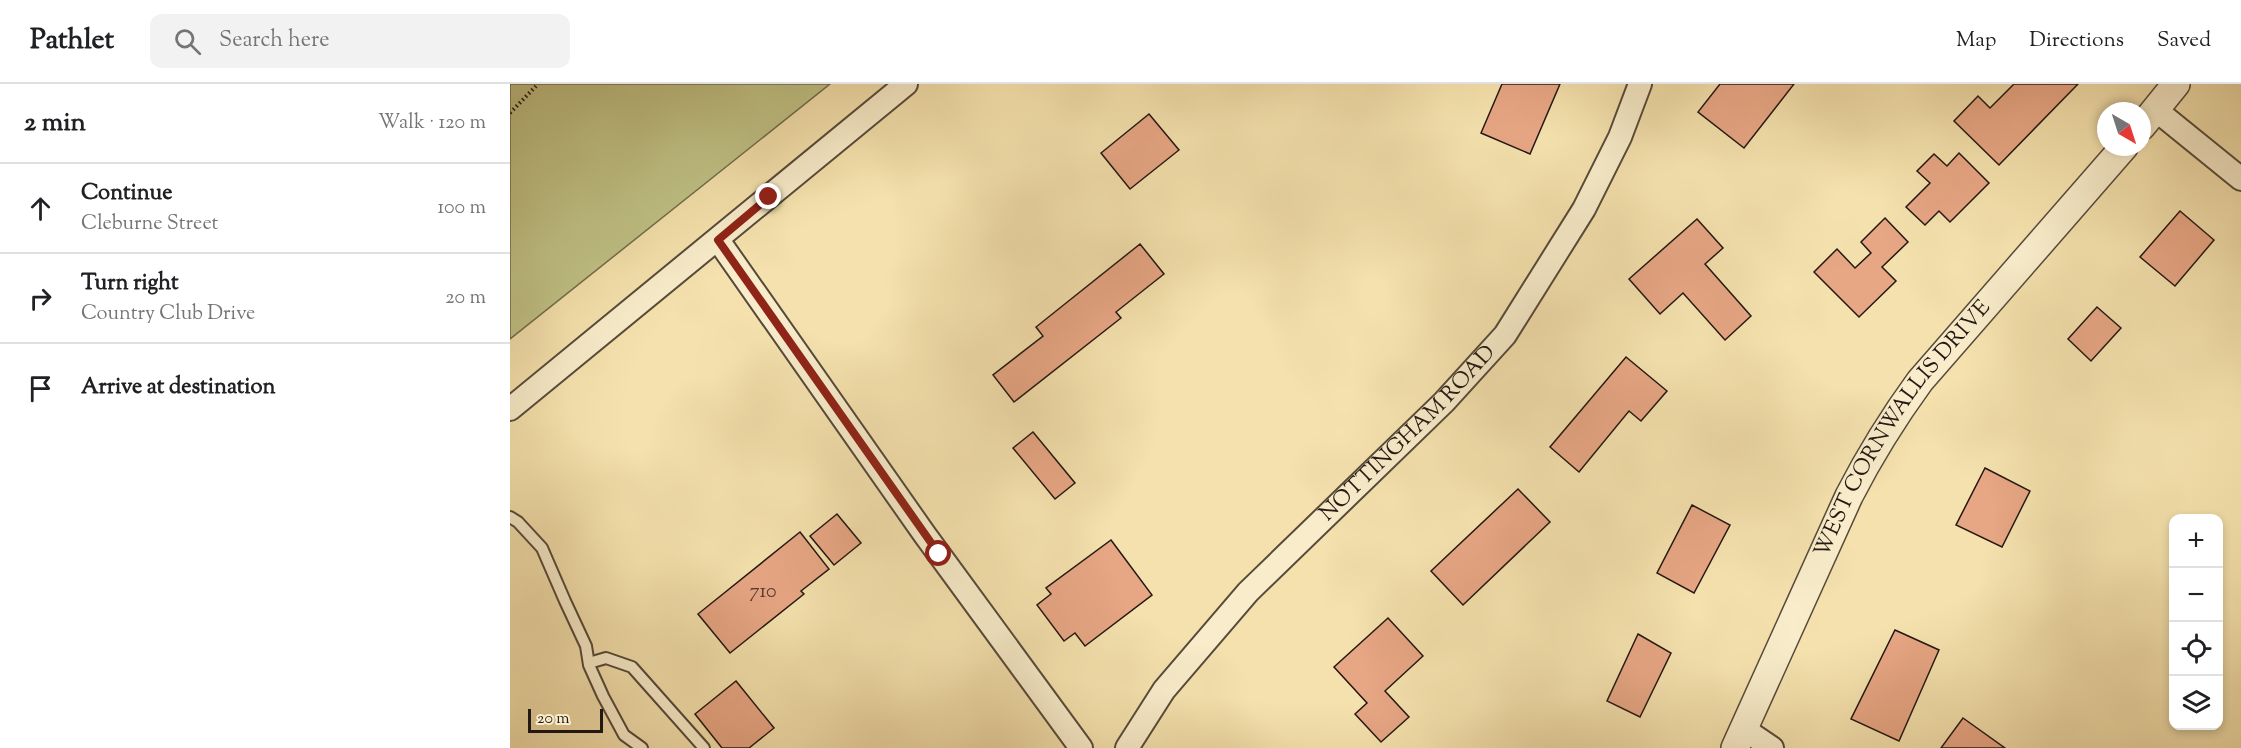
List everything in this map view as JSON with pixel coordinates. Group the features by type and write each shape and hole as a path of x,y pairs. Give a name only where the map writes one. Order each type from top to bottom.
{"street":[{"path":"510,409 906,84"},
{"name":"NOTTINGHAM ROAD","path":"1127,748 1164,690 1248,591 1444,402 1505,335 1584,209 1620,137 1640,84"},
{"path":"2151,115 2176,84"},
{"path":"2151,119 2241,179"},
{"name":"WEST CORNWALLIS DRIVE","path":"1740,738 1849,496 1869,456 1892,419 1920,381 2116,156"},
{"path":"718,240 925,535 1081,748"},
{"path":"1740,738 1772,748"}],"lane":[{"path":"510,517 518,522 542,548 586,646 589,663 603,696 624,735 642,748"},
{"path":"589,663 606,658 632,667 704,748"}],"path":[{"path":"510,112 538,84"}],"green space":[{"path":"510,84 830,84 510,339"}],"building":[{"path":"1502,84 1560,84 1530,154 1481,133"},
{"path":"1720,84 1794,84 1744,148 1698,112"},
{"path":"2014,84 2078,84 1999,165 1954,121 1978,96 1990,108"},
{"path":"1149,114 1179,150 1130,189 1101,153"},
{"path":"1959,153 1989,183 1950,222 1939,211 1925,225 1906,207 1930,183 1917,171 1934,154 1947,166"},
{"path":"2180,211 2214,240 2175,286 2140,257"},
{"path":"1885,218 1908,242 1882,267 1896,281 1859,317 1814,272 1837,249 1855,268 1871,253 1861,242"},
{"path":"1697,219 1723,248 1705,264 1751,316 1725,340 1683,293 1660,314 1629,279"},
{"path":"1140,244 1164,274 1116,312 1121,318 1014,402 993,375 1043,336 1036,327"},
{"path":"2097,307 2121,328 2091,361 2068,339"},
{"path":"1626,357 1667,391 1641,421 1629,411 1579,472 1550,447"},
{"path":"1033,432 1075,483 1055,499 1013,448"},
{"path":"1985,468 2030,491 2002,547 1956,525"},
{"path":"1518,489 1550,522 1463,605 1431,571"},
{"path":"1692,505 1730,525 1694,593 1657,573"},
{"path":"837,514 861,543 834,565 810,536"},
{"path":"800,532 829,569 801,591 804,594 730,653 698,614"},
{"path":"1111,540 1152,595 1085,646 1075,633 1064,641 1037,605 1051,594 1046,588"},
{"path":"1388,618 1423,656 1385,691 1409,717 1381,742 1355,714 1367,703 1334,667"},
{"path":"1895,630 1939,650 1899,741 1851,719"},
{"path":"1638,634 1671,653 1640,717 1607,701"},
{"path":"736,681 774,728 749,748 722,748 695,714"},
{"path":"1963,718 2005,748 1941,748"}],"route":[{"path":"769,197 718,240 939,554"}]}
